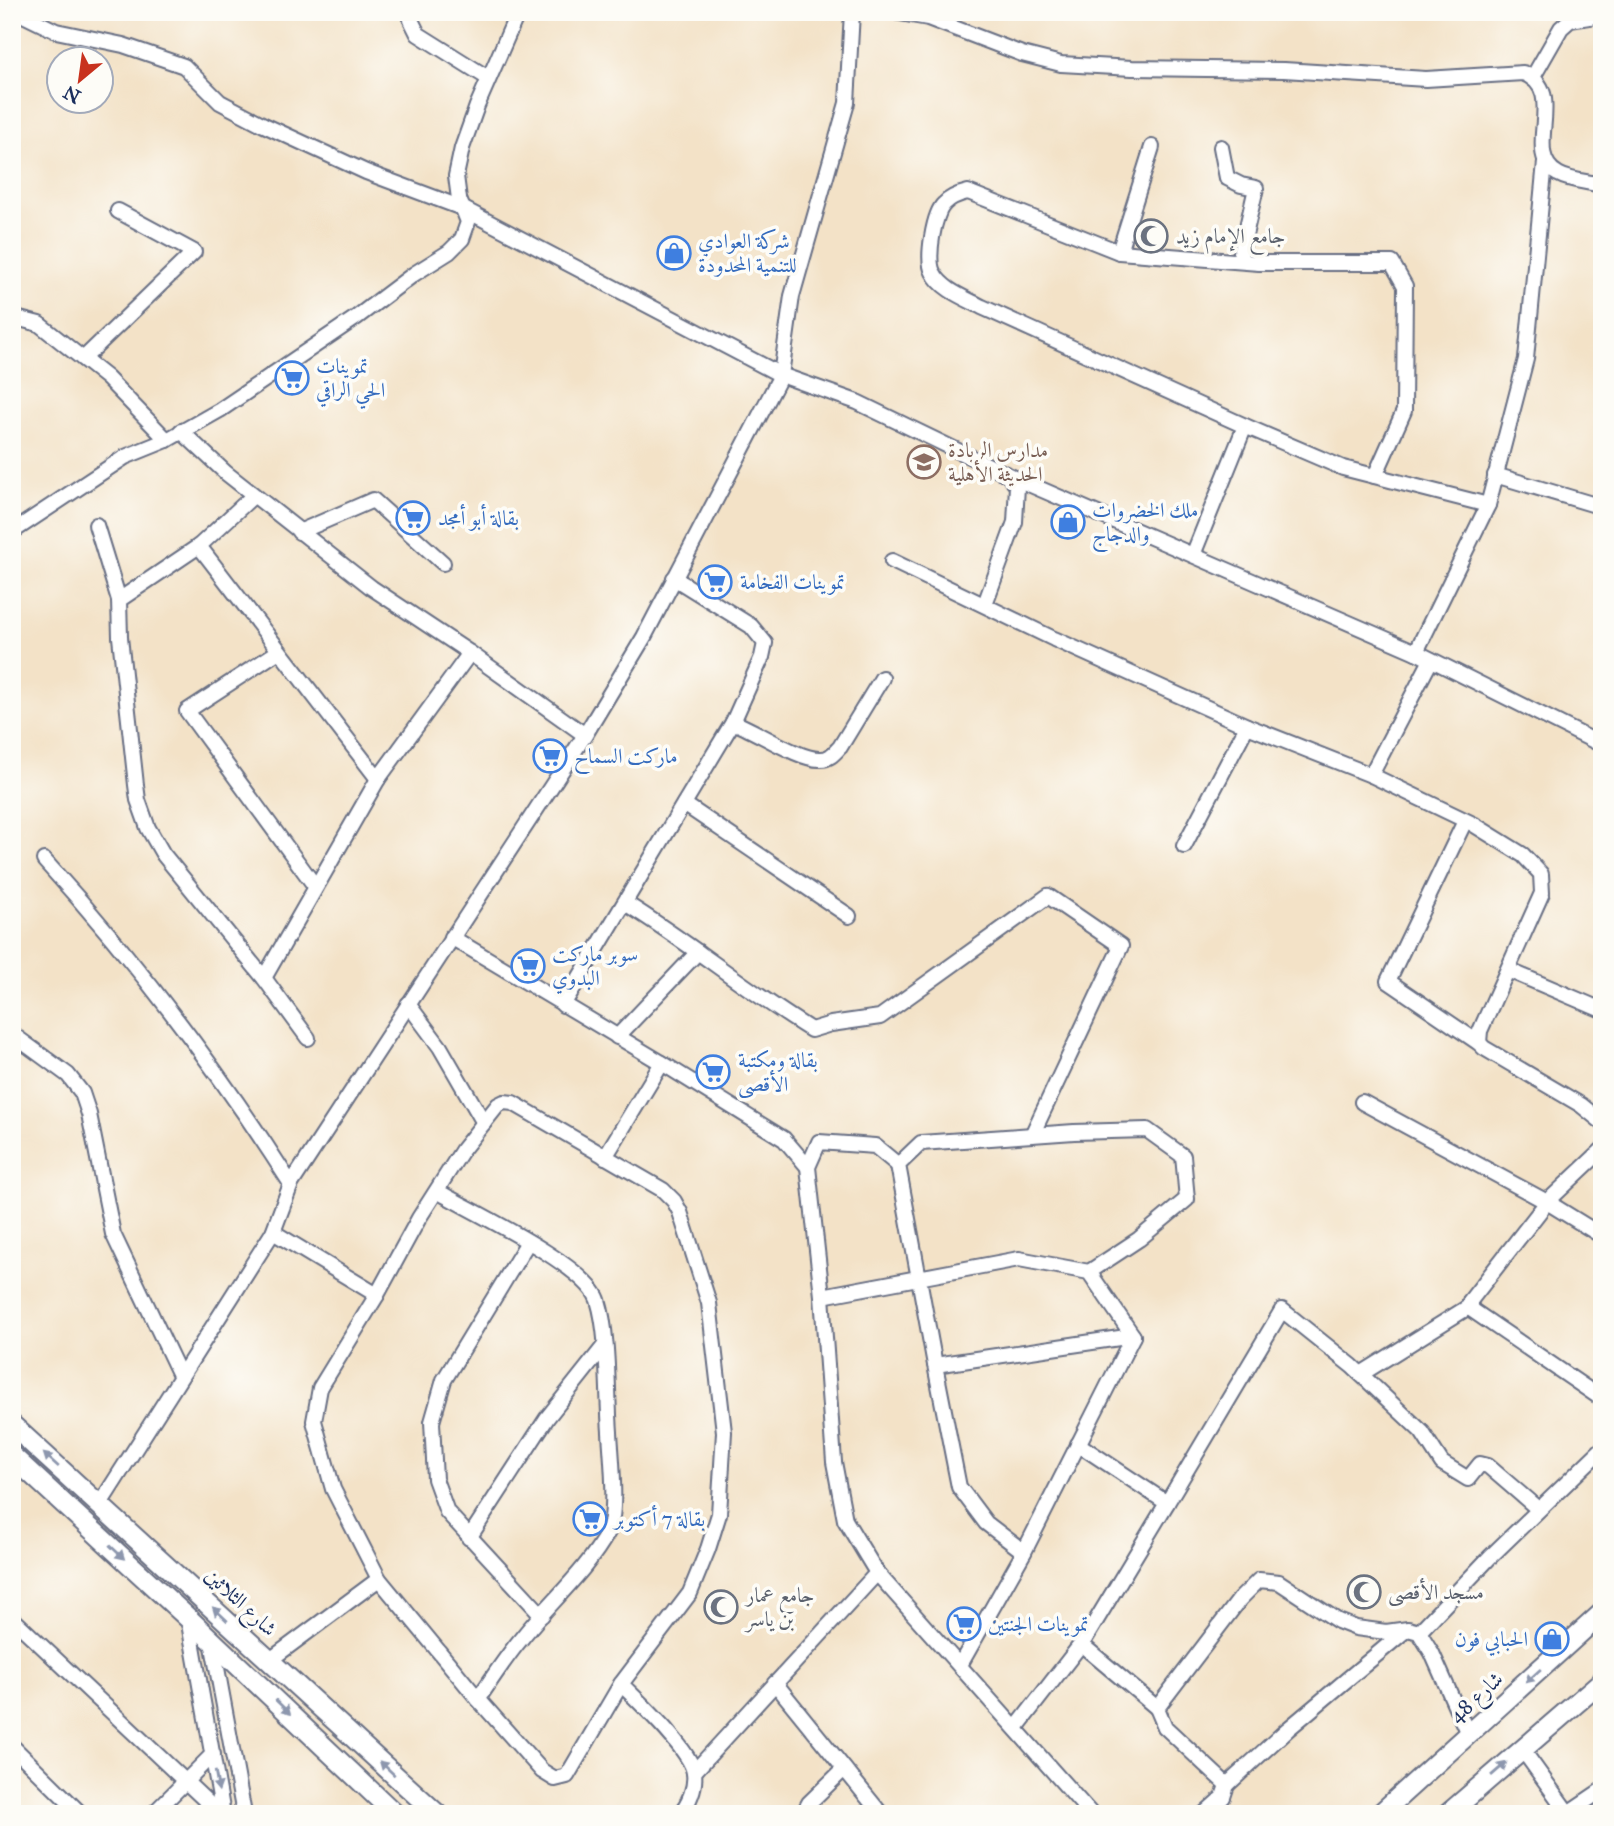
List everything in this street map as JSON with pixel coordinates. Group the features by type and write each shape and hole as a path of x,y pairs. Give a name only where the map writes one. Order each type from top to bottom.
{"street":[{"path":"411,12 411,20 418,34 488,78"},
{"path":"12,532 125,457 166,440 231,402 357,317 414,274 449,252 462,239 468,222 462,208 456,176 460,157 488,78 518,12"},
{"path":"83,1520 100,1504 272,1232 291,1184 585,735 644,637 781,375 792,296 847,103 852,12"},
{"path":"894,12 929,15 1022,54 1061,64 1284,70 1426,79 1523,73 1533,77 1543,92 1542,144 1545,162 1526,359 1488,505 1416,652"},
{"path":"20,13 56,31 123,45 184,66 220,102 366,172 462,208 781,375 857,402 1008,475 1416,652 1601,742"},
{"path":"1533,77 1561,29 1570,20 1602,15"},
{"path":"1119,252 1152,146"},
{"path":"1221,147 1227,178 1256,188 1239,261"},
{"path":"1545,162 1558,174 1602,185"},
{"path":"1375,476 1404,411 1405,286 1392,263 1239,261 1119,252 968,192 954,196 942,205 930,248 932,271 945,287 982,307 1343,468 1488,505"},
{"path":"83,359 194,252 118,211"},
{"path":"12,317 38,324 107,378 166,440"},
{"path":"1193,555 1245,426"},
{"path":"181,431 253,496 372,588 470,653 585,735"},
{"path":"985,604 1015,522 1017,486 1008,475"},
{"path":"1495,475 1602,507"},
{"path":"119,600 200,546 253,496"},
{"path":"299,532 373,500 443,563"},
{"path":"96,525 119,600 120,637 137,792 148,828 163,854 264,978 308,1038"},
{"path":"200,546 378,779"},
{"path":"892,561 1054,639 1247,726 1371,775 1465,821 1523,855 1541,874 1542,893 1480,1031 1479,1043"},
{"path":"563,1005 733,722 762,657 765,643 751,626 674,578"},
{"path":"279,651 187,711 315,886"},
{"path":"264,978 378,779 470,653"},
{"path":"1371,775 1431,660"},
{"path":"733,722 752,728 804,755 820,760 831,757 882,678"},
{"path":"1184,846 1247,726"},
{"path":"684,804 849,916"},
{"path":"1465,821 1388,981 1483,1048 1581,1105 1602,1122"},
{"path":"44,860 98,919 188,1036 247,1115 291,1184"},
{"path":"625,903 666,928 768,1004 811,1030 831,1024 880,1017 1048,896 1121,946 1032,1135"},
{"path":"451,937 784,1139 808,1167"},
{"path":"617,1037 698,952"},
{"path":"1508,970 1602,1010"},
{"path":"408,1004 440,1047 484,1123"},
{"path":"12,1034 68,1075 82,1093 89,1114 113,1234 180,1375"},
{"path":"605,1157 662,1063"},
{"path":"504,1102 513,1103 605,1157 663,1190 680,1212 709,1303 724,1432 719,1514 690,1593 621,1684 568,1776 555,1779 542,1771 478,1699 379,1579 333,1489 314,1421 320,1388 463,1149 498,1105 504,1102"},
{"path":"1362,1102 1547,1202 1602,1236"},
{"path":"822,1296 1019,1259 1089,1272 1139,1239 1187,1199 1183,1156 1147,1129 921,1143 898,1165"},
{"path":"1024,1552 986,1523 959,1487 898,1165 875,1146 819,1142 808,1167 822,1296 834,1462 845,1520 877,1573 1091,1814"},
{"path":"1602,1150 1547,1202 1470,1301 1472,1310 1602,1399"},
{"path":"437,1191 576,1272 590,1286 597,1299 605,1345 613,1493 610,1529 588,1561 520,1640 478,1699"},
{"path":"272,1232 377,1295"},
{"path":"528,1242 444,1380 432,1422 435,1479 447,1512 542,1615"},
{"path":"1089,1272 1133,1336"},
{"path":"1361,1374 1470,1306"},
{"path":"1016,1728 1081,1644 1282,1310 1361,1374 1422,1432 1442,1463 1468,1479 1480,1464 1488,1466 1538,1509"},
{"path":"935,1365 1133,1336"},
{"path":"960,1665 1024,1552 1133,1336"},
{"path":"469,1538 547,1418 605,1345"},
{"name":"شارع الثلاثين","path":"12,1425 437,1814"},
{"path":"1078,1444 1167,1503"},
{"path":"1204,1814 1223,1797 1227,1785 1288,1729 1414,1630 1602,1449"},
{"path":"12,1456 395,1814"},
{"path":"694,1772 877,1573"},
{"path":"271,1660 379,1579"},
{"path":"1157,1708 1240,1599 1259,1580 1279,1582 1338,1621 1356,1628 1386,1632 1414,1630"},
{"path":"12,1618 221,1814"},
{"path":"188,1618 221,1814"},
{"name":"شارع 48","path":"1380,1814 1468,1734 1598,1624"},
{"path":"1414,1630 1432,1653 1468,1734"},
{"path":"212,1641 244,1814"},
{"path":"1081,1644 1157,1708 1165,1727 1227,1785"},
{"path":"1448,1814 1602,1681"},
{"path":"775,1683 881,1814"},
{"path":"621,1684 664,1726 694,1772 693,1791 680,1814"},
{"path":"12,1746 81,1814"},
{"path":"1522,1749 1568,1813 1602,1790"},
{"path":"153,1814 213,1754"},
{"path":"803,1814 809,1802 844,1769"}],"place":[{"name":"جامع الإمام زيد","path":"1151,236"},
{"name":"شركة العوادي للتنمية المحدودة","path":"674,253"},
{"name":"تموينات الحي الراقي","path":"292,378"},
{"name":"مدارس الريادة الحديثة الأهلية","path":"924,462"},
{"name":"بقالة أبو أمجد","path":"413,518"},
{"name":"ملك الخضروات والدجاج","path":"1068,522"},
{"name":"تموينات الفخامة","path":"715,582"},
{"name":"ماركت السماح","path":"550,756"},
{"name":"سوبر ماركت البدوي","path":"528,966"},
{"name":"بقالة ومكتبة الأقصى","path":"713,1072"},
{"name":"بقالة 7 أكتوبر","path":"590,1519"},
{"name":"مسجد الأقصى","path":"1364,1592"},
{"name":"جامع عمار بن ياسر","path":"721,1607"},
{"name":"تموينات الجنتين","path":"964,1624"},
{"name":"الحبابي فون","path":"1552,1639"}]}
